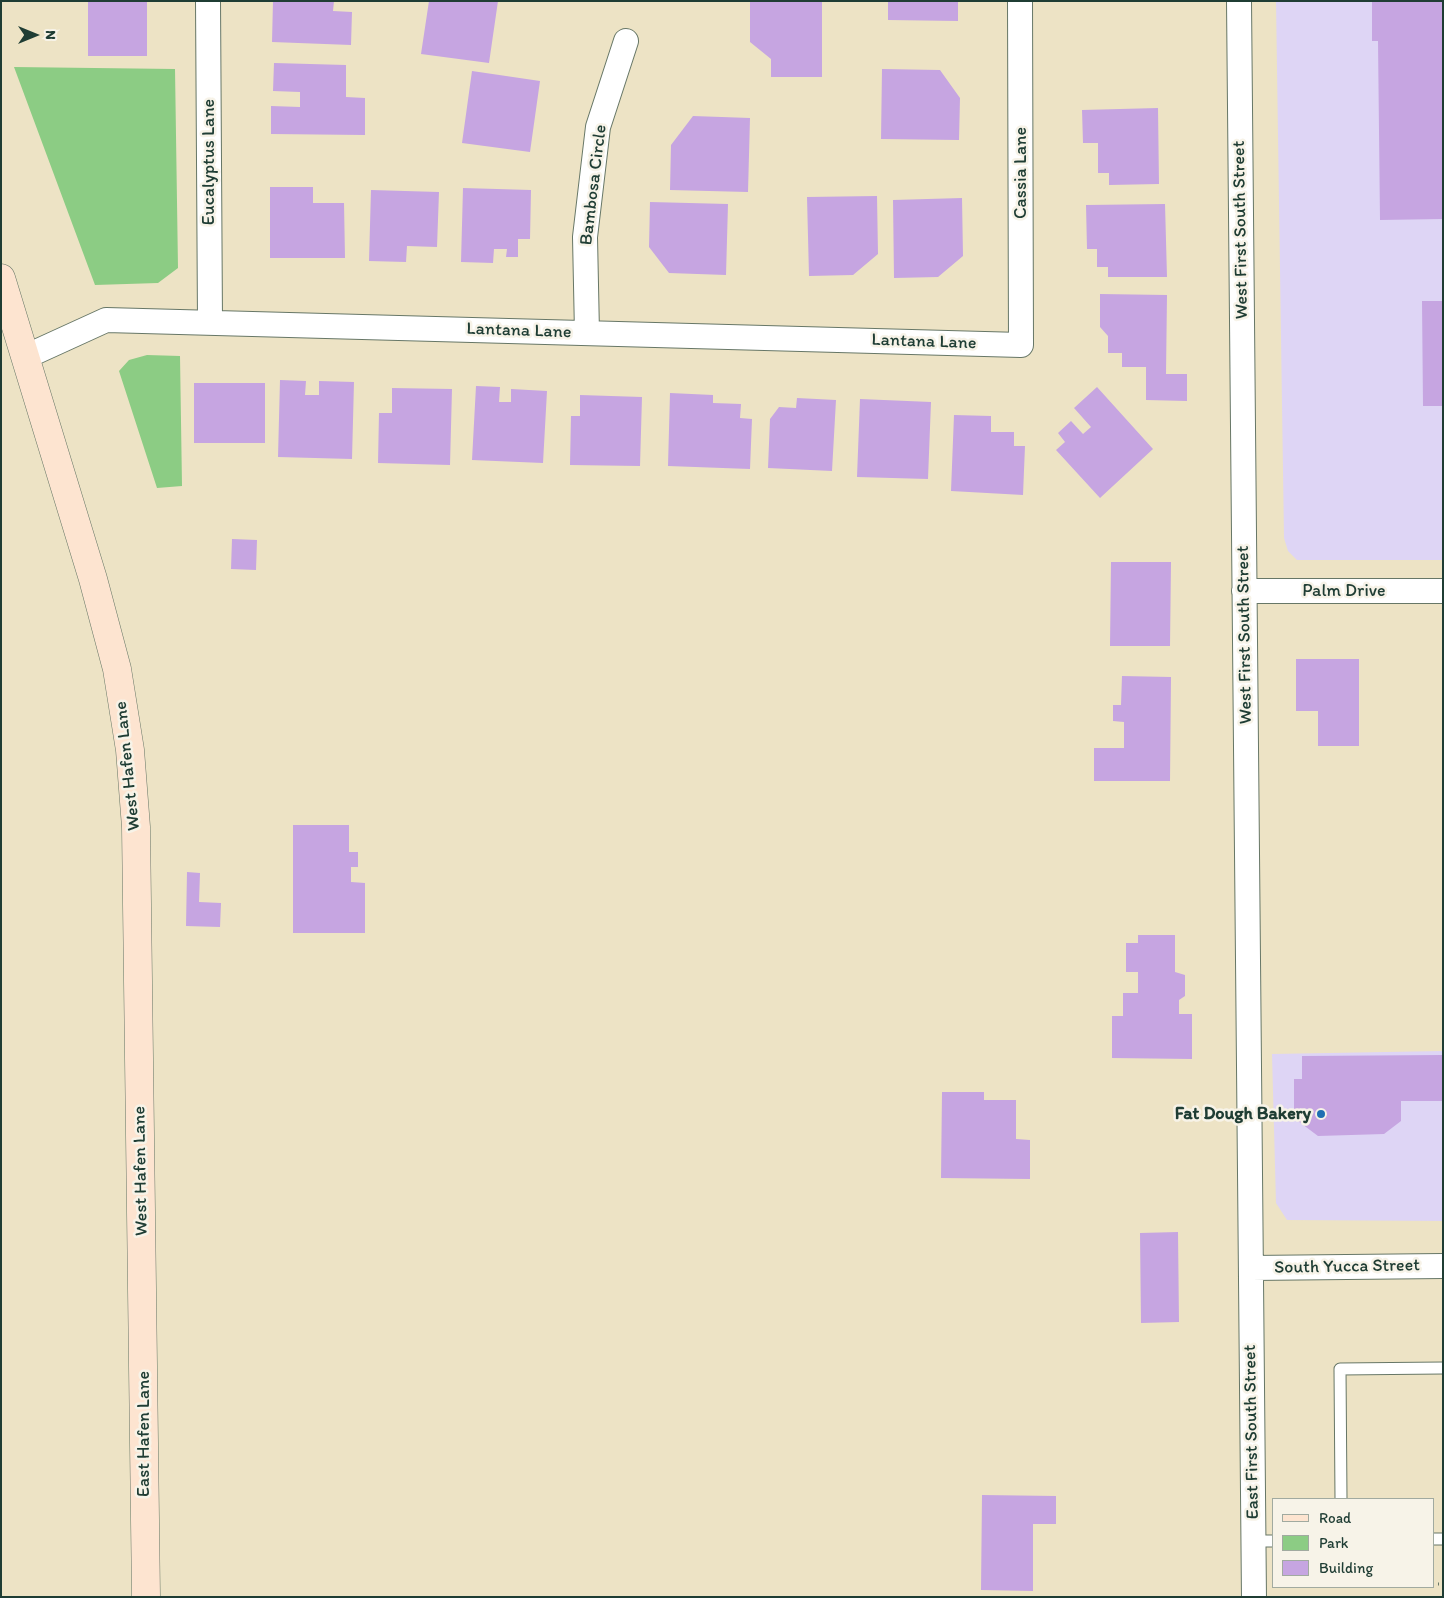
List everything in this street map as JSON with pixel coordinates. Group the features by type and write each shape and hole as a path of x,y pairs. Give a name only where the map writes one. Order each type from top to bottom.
{"main road":[{"name":"West Hafen Lane","path":"1,278 93,579 117,669 130,750 136,827 142,1272"},
{"name":"East Hafen Lane","path":"142,1272 146,1597"}],"street":[{"name":"Eucalyptus Lane","path":"208,1 210,322"},
{"name":"Cassia Lane","path":"1020,1 1021,345"},
{"name":"West First South Street","path":"1239,1 1251,1268"},
{"name":"Bambosa Circle","path":"587,333 586,237 598,126 626,41"},
{"name":"Lantana Lane","path":"25,356 106,320 1021,345"},
{"name":"Palm Drive","path":"1244,591 1443,591"},
{"name":"South Yucca Street","path":"1251,1268 1443,1266"},
{"name":"East First South Street","path":"1251,1268 1263,1541 1254,1597"}],"lane":[{"path":"1341,1498 1340,1369 1443,1368"}],"shaded area":[{"path":"1276,1 1443,1 1443,560 1297,560 1288,551 1284,538"},
{"path":"1443,1051 1443,1221 1287,1220 1276,1203 1272,1054"}],"green space":[{"path":"14,67 175,69 178,268 158,283 95,285"},
{"path":"147,355 180,356 182,486 157,488 119,371 129,360"}],"building":[{"path":"88,1 147,1 147,56 88,56"},
{"path":"273,1 334,1 333,11 352,12 351,45 272,42"},
{"path":"429,1 498,1 489,63 421,54"},
{"path":"888,1 958,1 958,21 888,20"},
{"path":"1372,1 1443,1 1443,219 1380,220 1378,41 1372,41"},
{"path":"750,2 822,2 822,77 771,77 771,59 750,42"},
{"path":"274,63 346,65 346,97 365,98 365,135 271,134 271,106 300,107 300,92 273,91"},
{"path":"882,69 940,70 960,98 959,140 881,139"},
{"path":"472,71 540,81 530,152 462,143"},
{"path":"1158,108 1159,184 1109,185 1109,173 1098,173 1098,143 1083,143 1082,110"},
{"path":"693,116 750,118 748,192 670,190 671,145"},
{"path":"270,187 313,187 313,203 344,203 345,258 270,258"},
{"path":"463,188 531,190 530,239 518,239 518,257 506,257 507,249 494,249 493,263 461,262"},
{"path":"371,190 439,192 437,247 407,246 406,262 369,261"},
{"path":"877,196 878,254 853,275 809,276 807,197"},
{"path":"962,198 963,256 938,277 894,278 893,200"},
{"path":"650,202 728,204 726,275 669,273 649,247"},
{"path":"1165,204 1167,277 1108,277 1108,267 1097,267 1097,249 1087,249 1086,205"},
{"path":"1100,294 1167,295 1166,374 1187,374 1187,401 1146,400 1146,367 1122,367 1122,353 1108,353 1108,336 1100,327"},
{"path":"1422,301 1443,301 1443,406 1423,406"},
{"path":"280,380 306,381 305,395 319,395 319,381 354,382 352,459 278,457"},
{"path":"194,383 265,383 265,443 194,443"},
{"path":"476,386 500,387 499,402 511,402 511,389 547,391 543,463 472,460"},
{"path":"1097,387 1153,449 1100,498 1056,450 1065,442 1058,433 1071,421 1083,434 1091,427 1074,408"},
{"path":"392,388 452,389 450,465 378,463 379,413 392,413"},
{"path":"670,393 713,395 713,403 741,404 740,418 752,419 750,469 668,466"},
{"path":"580,395 642,397 640,466 570,465 571,416 580,416"},
{"path":"797,398 836,400 832,471 768,468 770,419 779,407 796,408"},
{"path":"860,399 931,402 928,479 857,477"},
{"path":"954,415 991,416 991,432 1014,432 1014,446 1025,446 1023,495 951,491"},
{"path":"232,539 257,540 256,570 231,569"},
{"path":"1111,562 1171,562 1170,646 1110,646"},
{"path":"1296,659 1359,659 1359,746 1318,746 1318,711 1296,711"},
{"path":"1122,676 1171,677 1170,781 1094,781 1094,748 1124,748 1124,722 1113,721 1113,705 1121,705"},
{"path":"293,825 349,825 349,852 358,852 358,867 351,867 351,882 365,883 365,933 293,933"},
{"path":"187,872 200,873 199,902 221,903 220,927 186,926"},
{"path":"1138,935 1175,935 1175,972 1185,975 1185,996 1179,1000 1179,1014 1192,1014 1192,1059 1112,1058 1112,1016 1123,1016 1123,993 1138,993 1138,972 1126,972 1126,943 1138,943"},
{"path":"1443,1055 1443,1101 1401,1101 1401,1121 1384,1134 1318,1136 1294,1118 1294,1079 1302,1079 1302,1056"},
{"path":"942,1092 984,1092 984,1100 1016,1100 1016,1139 1030,1140 1030,1179 941,1178"},
{"path":"1178,1232 1179,1322 1141,1323 1140,1233"},
{"path":"982,1495 1056,1496 1056,1524 1033,1524 1033,1591 981,1590"}],"place":[{"name":"Fat Dough Bakery","path":"1321,1114"}]}
